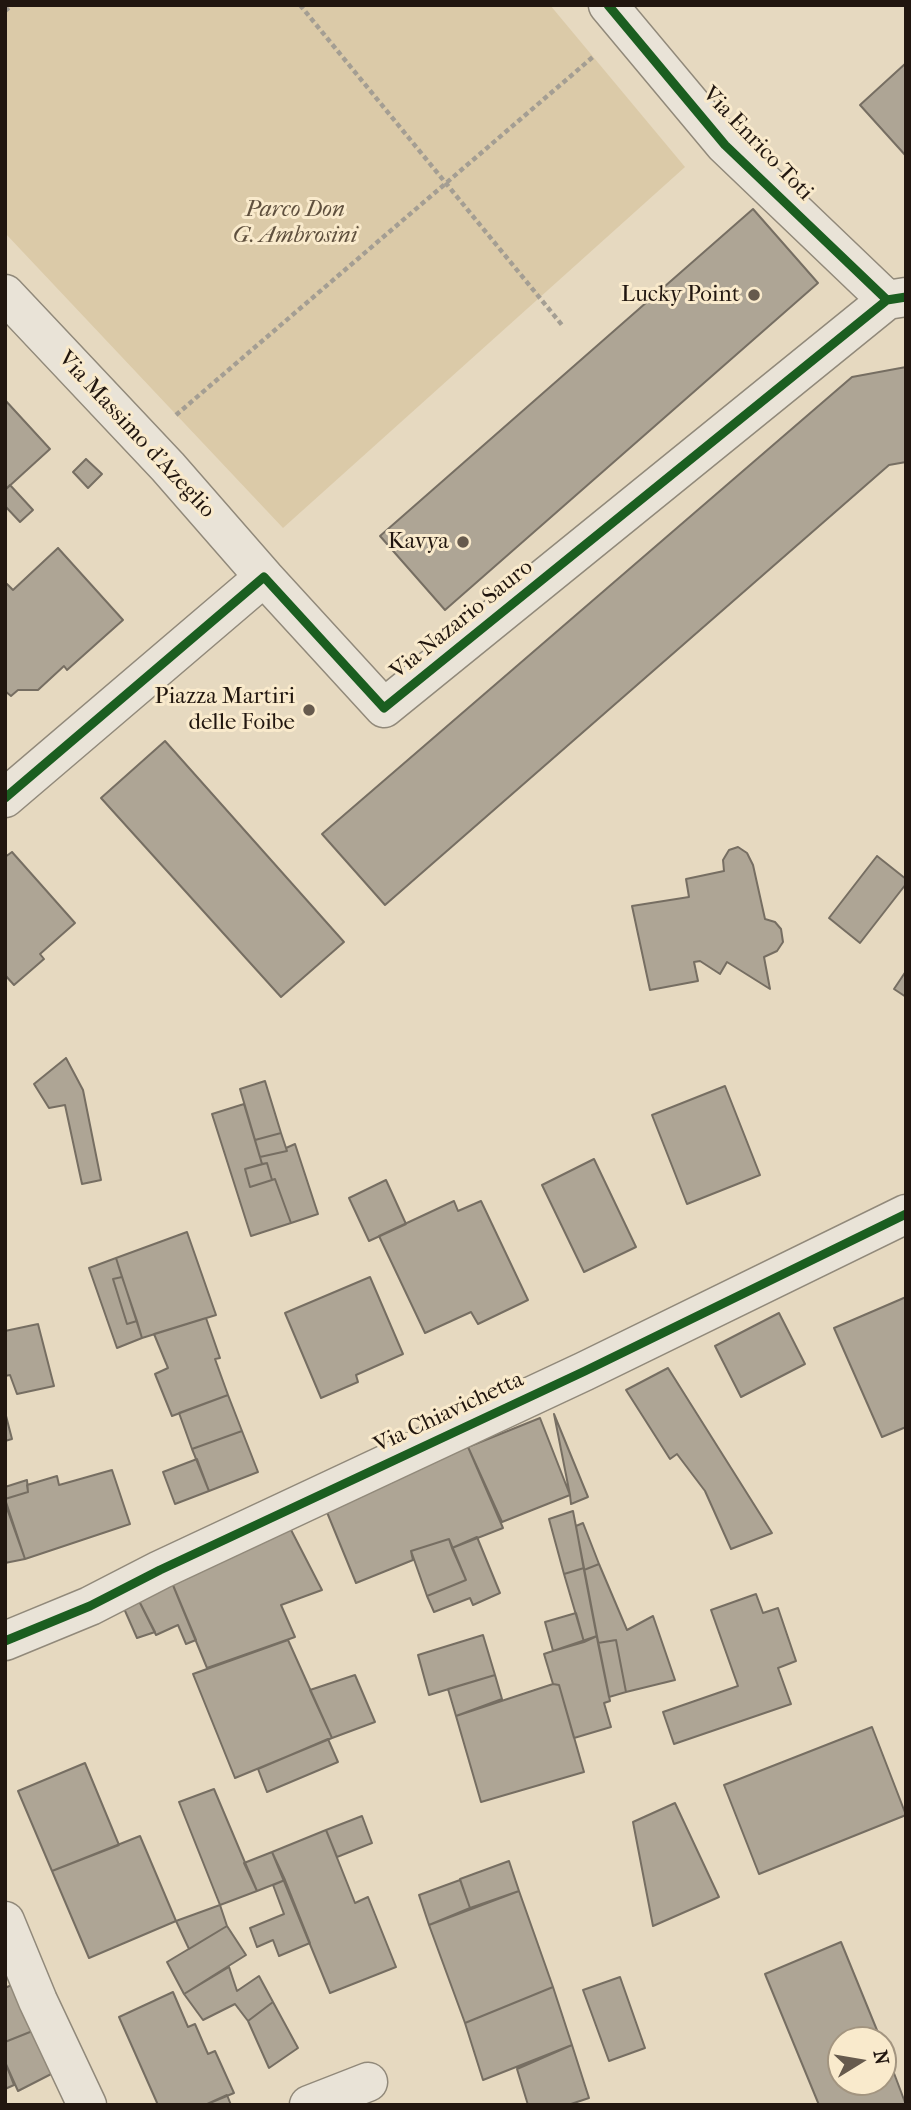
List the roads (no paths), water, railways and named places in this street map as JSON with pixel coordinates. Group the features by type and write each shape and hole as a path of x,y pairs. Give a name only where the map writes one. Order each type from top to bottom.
{"street":[{"name":"Via Enrico Toti","path":"618,16 725,145 897,298"},
{"name":"Via Massimo d'Azeglio","path":"5,294 145,442 264,577"},
{"name":"Via Nazario Sauro","path":"264,577 384,708 897,298"},
{"path":"5,798 264,577"},
{"name":"Via Chiavichetta","path":"5,1641 90,1606 906,1214"},
{"path":"5,1921 37,2001 87,2105"},
{"path":"309,2105 368,2082"}],"place":[{"name":"Lucky Point","path":"754,295"},
{"name":"Kavya","path":"463,542"},
{"name":"Piazza Martiri delle Foibe","path":"309,710"}],"park label":[{"name":"Parco Don G. Ambrosini","path":"295,223"}]}
